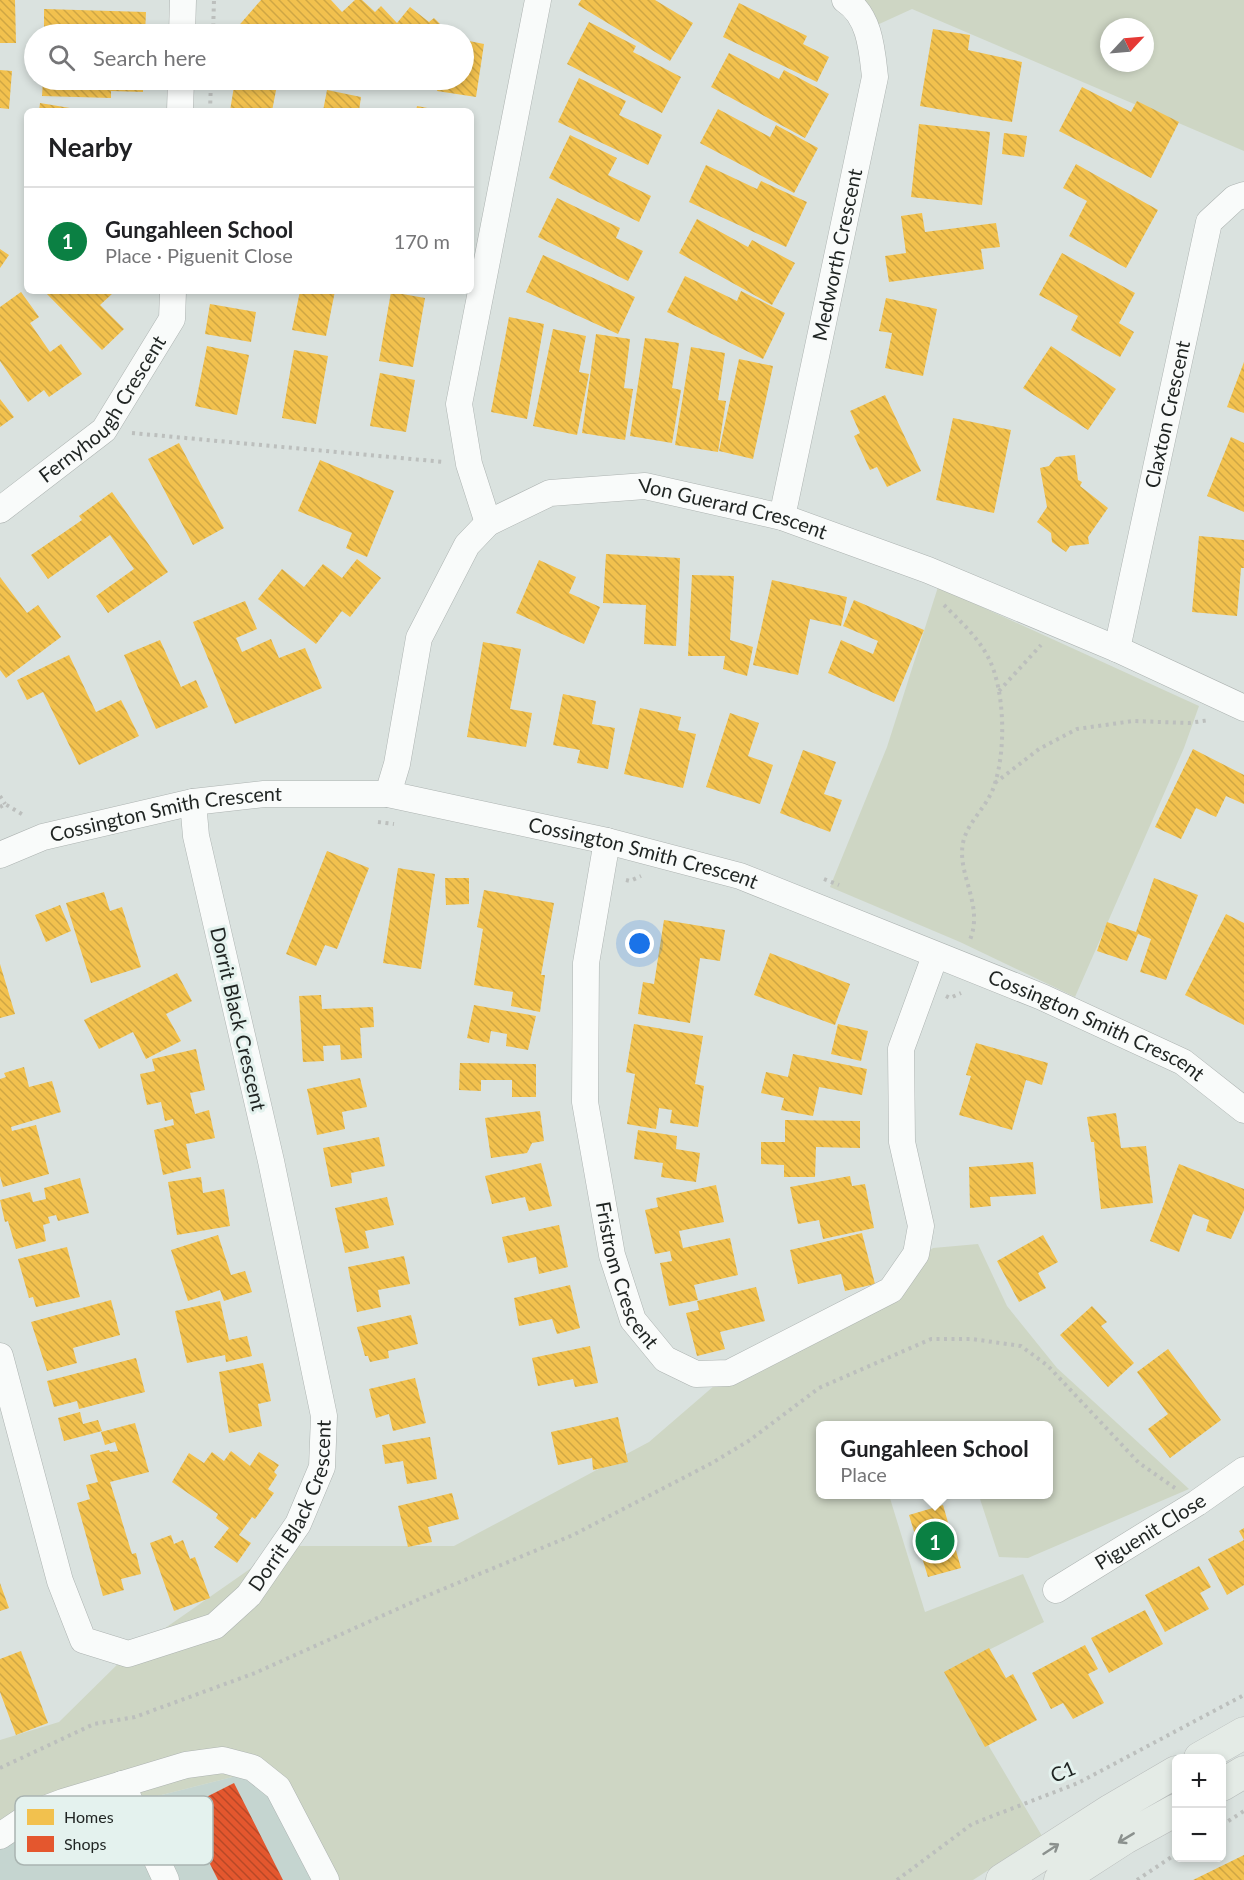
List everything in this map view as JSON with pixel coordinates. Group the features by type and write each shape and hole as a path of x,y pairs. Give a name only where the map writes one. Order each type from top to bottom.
{"main road":[{"path":"1207,1754 1244,1733"},
{"path":"1226,1782 1244,1772"},
{"path":"1002,1880 1111,1810 1172,1774"},
{"path":"1060,1880 1125,1838 1172,1812"}],"street":[{"path":"182,24 183,0"},
{"path":"488,523 469,464 459,404 538,0"},
{"name":"Medworth Crescent","path":"782,517 875,77 870,34 853,5 845,0"},
{"path":"180,108 181,90"},
{"name":"Claxton Crescent","path":"1117,649 1209,222 1235,198 1244,195"},
{"name":"Fernyhough Crescent","path":"0,510 104,430 172,320 173,294"},
{"name":"Von Guerard Crescent","path":"388,794 397,764 419,638 467,545 488,523 550,493 645,486 782,517 928,570 1117,649 1236,704"},
{"name":"Cossington Smith Crescent","path":"1,852 43,837 193,802 264,794 388,794 607,841 740,876 1042,997 1184,1062 1244,1110"},
{"name":"Dorrit Black Crescent","path":"0,1356 60,1581 83,1640 128,1654 215,1626 249,1595 298,1524 322,1467 324,1416 271,1161 196,836 193,802"},
{"name":"Fristrom Crescent","path":"607,841 586,963 585,1102 612,1255 633,1320 665,1359 696,1374 729,1373 891,1290 916,1254 921,1226 902,1142 902,1048 935,956"},
{"name":"Piguenit Close","path":"1056,1590 1197,1503 1244,1470"},
{"path":"86,1796 203,1761 223,1760 254,1768 278,1788 326,1880"},
{"path":"122,1784 128,1796"},
{"path":"0,1836 15,1826"},
{"path":"159,1865 166,1880"}],"path":[{"path":"213,24 214,0"},
{"path":"210,108 211,90"},
{"path":"104,430 447,462"},
{"path":"928,570 930,584 940,603 960,619 988,656 999,691 1002,748 995,783 982,812 964,840 964,866 976,918 969,942"},
{"path":"999,691 1029,660 1056,625"},
{"path":"995,783 1039,749 1077,729 1133,721 1208,721 1236,704"},
{"path":"0,796 5,804"},
{"path":"374,822 397,824"},
{"path":"602,874 630,881 642,875 651,875"},
{"path":"926,986 950,998 962,993 972,993"},
{"path":"0,1768 83,1728 135,1717 255,1673 414,1602 573,1535 712,1463 750,1440 819,1388 931,1339 972,1339 1021,1346 1048,1366 1139,1463 1197,1503"},
{"name":"C1","path":"897,1880 972,1824 1078,1783 1244,1695"},
{"path":"1226,1822 1244,1811"},
{"path":"1137,1880 1172,1857"}],"shaded area":[{"path":"264,1769 320,1880 0,1880 0,1836 15,1832 15,1865 213,1865 213,1796 158,1796"}],"green space":[{"path":"845,0 1244,0 1244,151 912,9 877,25"},
{"path":"938,587 1199,706 1184,748 1075,997 960,942 830,887 887,747"},
{"path":"978,1244 1007,1306 1057,1368 1189,1489 1028,1558 999,1557 980,1499 1053,1499 1053,1421 816,1421 816,1499 890,1499 925,1612 1023,1574 1044,1622 945,1672 1042,1836 973,1880 320,1880 264,1769 158,1796 15,1796 15,1832 0,1836 0,1740 59,1722 128,1654 283,1546 454,1546 649,1442 729,1373 835,1320 933,1248"}],"building: Homes":[{"path":"0,0 15,0 16,43 0,43"},
{"path":"261,0 331,0 342,12 355,0 362,0 375,12 381,6 397,23 410,7 429,22 434,18 440,24 240,24"},
{"path":"581,0 655,0 693,23 670,61 578,5"},
{"path":"739,3 807,36 803,44 829,57 817,82 723,37"},
{"path":"44,9 146,12 145,24 44,24"},
{"path":"589,22 636,46 633,52 681,77 662,113 567,64"},
{"path":"933,29 970,35 968,50 1022,62 1012,122 920,106"},
{"path":"474,42 484,44 476,97 437,91 474,90"},
{"path":"729,53 779,79 784,70 829,94 805,138 711,87"},
{"path":"0,70 12,71 9,109 0,108"},
{"path":"579,78 626,101 619,115 662,135 648,165 558,122"},
{"path":"1082,87 1131,112 1137,101 1179,122 1151,178 1059,131"},
{"path":"42,90 143,90 143,92 111,91 111,98 42,96"},
{"path":"233,90 276,90 273,108 230,108"},
{"path":"327,90 361,97 359,108 324,108"},
{"path":"40,103 70,108 39,108"},
{"path":"718,109 770,137 776,125 818,148 794,193 700,143"},
{"path":"919,124 990,132 982,205 911,197"},
{"path":"1004,133 1027,136 1024,157 1002,154"},
{"path":"570,135 617,158 608,175 651,196 639,222 549,178"},
{"path":"1076,164 1158,210 1126,268 1069,236 1087,201 1063,188"},
{"path":"706,165 757,189 761,181 807,202 786,247 689,202"},
{"path":"557,198 620,228 616,238 643,251 628,281 538,237"},
{"path":"922,213 925,232 996,223 1000,247 981,249 984,269 889,282 885,256 906,253 901,216"},
{"path":"697,219 748,247 752,240 795,263 772,305 679,253"},
{"path":"0,249 9,255 0,268"},
{"path":"1062,253 1135,293 1119,323 1134,332 1120,357 1071,330 1078,316 1039,295"},
{"path":"543,255 635,297 618,334 526,292"},
{"path":"685,276 737,301 741,291 785,313 763,359 667,312"},
{"path":"21,292 39,317 30,323 50,352 61,344 82,374 49,397 44,390 28,402 0,361 0,307"},
{"path":"47,294 112,294 100,305 124,329 102,350"},
{"path":"299,294 334,294 326,336 292,330"},
{"path":"391,294 425,298 413,367 379,361"},
{"path":"886,298 937,309 923,376 885,368 892,333 879,331"},
{"path":"210,304 256,312 251,342 205,334"},
{"path":"509,317 544,324 527,419 491,412"},
{"path":"553,329 586,336 579,372 589,374 577,435 533,426"},
{"path":"596,334 630,339 624,388 633,389 625,440 582,433"},
{"path":"645,338 679,343 672,388 681,390 672,443 630,436"},
{"path":"207,346 249,355 237,415 195,406"},
{"path":"1051,346 1116,389 1088,430 1023,388"},
{"path":"691,347 725,353 718,400 726,401 718,452 675,445"},
{"path":"294,350 328,356 316,424 282,418"},
{"path":"739,359 773,366 753,459 719,451"},
{"path":"1244,362 1244,413 1227,407"},
{"path":"380,373 415,380 406,432 370,426"},
{"path":"885,395 921,471 887,487 877,467 870,470 854,436 860,433 850,411"},
{"path":"0,399 14,417 0,427"},
{"path":"953,418 1011,430 994,513 936,500"},
{"path":"1231,437 1244,443 1244,512 1207,496"},
{"path":"179,443 224,528 193,545 148,459"},
{"path":"1075,455 1078,480 1082,482 1080,486 1108,508 1088,537 1089,544 1070,546 1066,552 1052,542 1051,533 1037,522 1047,507 1040,468 1049,466 1056,457"},
{"path":"320,460 394,491 367,557 346,548 352,533 298,511"},
{"path":"112,492 168,572 108,613 96,596 134,569 110,535 48,579 31,555 82,520 79,516"},
{"path":"1199,536 1244,540 1244,568 1241,568 1237,616 1192,612"},
{"path":"606,554 680,558 676,646 644,644 646,605 603,603"},
{"path":"357,559 381,578 350,617 342,611 316,644 258,599 282,569 304,587 323,564 342,578"},
{"path":"539,560 576,577 569,593 600,607 584,644 516,613"},
{"path":"692,575 734,576 730,640 753,647 747,676 723,669 725,656 688,656"},
{"path":"0,577 27,613 38,605 61,637 6,678 0,670"},
{"path":"772,580 847,597 841,626 810,619 798,675 753,665"},
{"path":"854,600 924,630 894,702 828,673 841,640 873,654 878,641 843,626"},
{"path":"245,601 257,629 236,638 242,652 271,639 279,658 305,648 322,688 235,724 193,622"},
{"path":"160,640 181,687 196,680 208,707 156,729 124,655"},
{"path":"483,642 521,649 510,709 532,713 526,747 467,737"},
{"path":"69,655 96,712 121,700 139,736 79,765 43,692 27,700 17,680"},
{"path":"563,694 596,701 592,724 615,728 608,769 577,763 580,750 553,745"},
{"path":"640,708 681,717 678,730 696,734 683,788 624,774"},
{"path":"730,713 759,723 748,756 773,765 760,804 706,787"},
{"path":"1193,749 1244,775 1244,804 1226,796 1216,817 1196,808 1181,839 1155,827"},
{"path":"803,750 836,762 824,794 842,800 830,832 780,813"},
{"path":"327,851 369,868 337,949 325,945 316,966 286,954"},
{"path":"398,868 435,874 421,969 383,963"},
{"path":"445,878 469,878 469,904 446,905"},
{"path":"1154,878 1198,895 1166,980 1140,972 1151,939 1138,934 1127,961 1097,951 1107,922 1136,932"},
{"path":"484,890 554,903 541,975 545,975 540,1012 511,1006 513,992 474,985 483,929 477,927"},
{"path":"104,892 110,911 122,907 141,967 91,983 66,903"},
{"path":"60,905 71,931 46,942 35,915"},
{"path":"1226,914 1244,923 1244,1025 1185,995"},
{"path":"664,920 725,930 720,961 700,958 690,1023 638,1014 643,982 654,984"},
{"path":"770,953 850,984 835,1025 754,995"},
{"path":"0,964 15,1014 0,1018"},
{"path":"177,973 192,1001 166,1014 181,1041 146,1059 133,1032 99,1049 84,1020"},
{"path":"321,995 322,1009 373,1007 374,1027 360,1028 362,1058 341,1060 340,1045 323,1046 324,1061 303,1062 299,996"},
{"path":"474,1005 536,1016 528,1050 506,1046 507,1034 491,1031 489,1043 467,1038"},
{"path":"634,1024 703,1036 695,1084 704,1086 698,1127 670,1123 672,1110 659,1108 656,1129 627,1124 635,1074 626,1072"},
{"path":"838,1024 868,1031 861,1061 831,1054"},
{"path":"976,1043 1048,1063 1042,1085 1026,1080 1012,1130 959,1115 971,1076 966,1075"},
{"path":"196,1049 205,1090 190,1093 195,1114 209,1110 215,1138 186,1144 191,1168 163,1175 154,1130 174,1125 173,1119 165,1121 161,1102 147,1105 140,1074 155,1071 152,1059"},
{"path":"793,1054 867,1069 862,1095 819,1087 813,1116 781,1110 784,1098 761,1093 766,1072 788,1077"},
{"path":"460,1063 536,1064 536,1097 512,1097 512,1080 481,1080 481,1091 459,1090"},
{"path":"24,1067 29,1087 52,1081 61,1112 11,1127 12,1131 36,1125 49,1174 3,1187 0,1176 0,1079 6,1077 4,1073"},
{"path":"360,1078 367,1107 342,1112 345,1129 317,1135 307,1089"},
{"path":"540,1111 544,1141 532,1143 527,1153 491,1158 485,1118"},
{"path":"1116,1113 1121,1148 1146,1146 1153,1203 1101,1209 1094,1142 1091,1142 1087,1117"},
{"path":"785,1120 860,1121 860,1148 816,1147 815,1177 784,1177 784,1165 761,1164 761,1142 785,1142"},
{"path":"638,1130 677,1136 676,1149 700,1153 696,1182 661,1177 663,1163 634,1159"},
{"path":"379,1137 385,1166 351,1173 352,1183 331,1187 323,1148"},
{"path":"1033,1162 1036,1194 990,1197 991,1206 970,1208 969,1167"},
{"path":"541,1163 552,1206 529,1211 525,1197 492,1204 485,1176"},
{"path":"1179,1164 1244,1189 1244,1210 1231,1239 1206,1231 1209,1220 1193,1214 1179,1252 1150,1241"},
{"path":"850,1176 852,1186 865,1184 874,1228 823,1239 819,1220 798,1224 790,1187"},
{"path":"201,1177 203,1193 224,1189 230,1226 177,1235 168,1182"},
{"path":"80,1178 89,1213 58,1221 56,1215 48,1217 50,1223 43,1225 46,1241 16,1249 8,1221 5,1222 0,1200 30,1192 33,1202 46,1199 44,1188"},
{"path":"716,1185 724,1222 679,1231 683,1248 730,1238 738,1275 694,1285 698,1300 669,1306 660,1263 672,1261 670,1251 655,1254 645,1210 658,1207 656,1198"},
{"path":"387,1197 394,1225 365,1231 369,1248 345,1253 335,1208"},
{"path":"559,1225 568,1267 539,1274 536,1257 508,1263 502,1237"},
{"path":"862,1233 875,1284 845,1291 841,1274 798,1284 790,1250"},
{"path":"218,1235 231,1275 245,1271 252,1292 224,1301 220,1290 188,1301 171,1250"},
{"path":"1043,1235 1058,1262 1038,1273 1046,1288 1019,1302 997,1261"},
{"path":"67,1247 80,1297 36,1307 33,1297 29,1298 18,1259"},
{"path":"404,1256 410,1284 378,1290 381,1307 357,1312 348,1267"},
{"path":"570,1285 580,1328 557,1334 552,1319 519,1326 514,1298"},
{"path":"756,1287 765,1321 720,1332 725,1349 697,1356 686,1313 699,1310 697,1301"},
{"path":"111,1300 120,1335 73,1348 77,1363 47,1371 31,1322"},
{"path":"220,1301 229,1340 247,1336 252,1356 226,1362 225,1355 187,1363 175,1311"},
{"path":"1092,1306 1107,1322 1101,1326 1134,1363 1108,1387 1060,1335"},
{"path":"411,1315 418,1344 388,1351 389,1358 370,1362 368,1356 365,1356 357,1327"},
{"path":"590,1346 598,1383 575,1387 573,1379 538,1386 532,1358"},
{"path":"1168,1349 1221,1420 1170,1458 1148,1429 1168,1414 1137,1372"},
{"path":"136,1358 145,1392 79,1409 77,1401 54,1407 47,1381"},
{"path":"263,1363 271,1401 258,1404 262,1426 229,1433 219,1372"},
{"path":"415,1378 426,1423 393,1431 389,1414 376,1418 369,1389"},
{"path":"80,1412 83,1424 98,1420 102,1431 64,1441 58,1418"},
{"path":"618,1417 628,1462 593,1470 592,1458 558,1465 551,1432"},
{"path":"135,1423 149,1472 110,1482 132,1554 136,1553 141,1574 121,1579 124,1590 103,1596 77,1503 90,1499 86,1485 98,1482 90,1455 109,1450 110,1452 118,1451 115,1442 105,1445 101,1432"},
{"path":"430,1437 437,1479 407,1484 403,1461 385,1464 382,1445"},
{"path":"231,1451 250,1466 259,1452 279,1465 274,1472 277,1475 268,1489 274,1493 255,1519 252,1517 239,1535 251,1543 237,1563 214,1547 229,1528 216,1518 218,1514 172,1482 189,1453 204,1463 212,1452 224,1461"},
{"path":"452,1493 459,1519 428,1527 432,1542 408,1547 398,1506"},
{"path":"943,1505 961,1568 928,1577 909,1515"},
{"path":"1244,1528 1244,1540 1239,1531"},
{"path":"171,1535 174,1544 183,1540 190,1559 195,1557 210,1598 174,1611 150,1543"},
{"path":"1244,1540 1244,1585 1227,1595 1208,1559"},
{"path":"1199,1566 1211,1587 1200,1593 1209,1609 1165,1632 1145,1595"},
{"path":"0,1583 9,1608 0,1611"},
{"path":"1145,1610 1163,1644 1109,1673 1091,1638"},
{"path":"1085,1645 1098,1669 1088,1674 1104,1703 1073,1719 1063,1703 1051,1709 1032,1673"},
{"path":"989,1648 1006,1678 1013,1674 1037,1720 985,1747 944,1672"},
{"path":"21,1651 48,1723 16,1735 0,1692 0,1659"},
{"path":"1244,1855 1244,1880 1193,1880"}],"building: Shops":[{"path":"234,1783 283,1880 218,1880 210,1865 213,1865 213,1796 208,1796"}],"place":[{"name":"Gungahleen School","path":"935,1541"}]}
